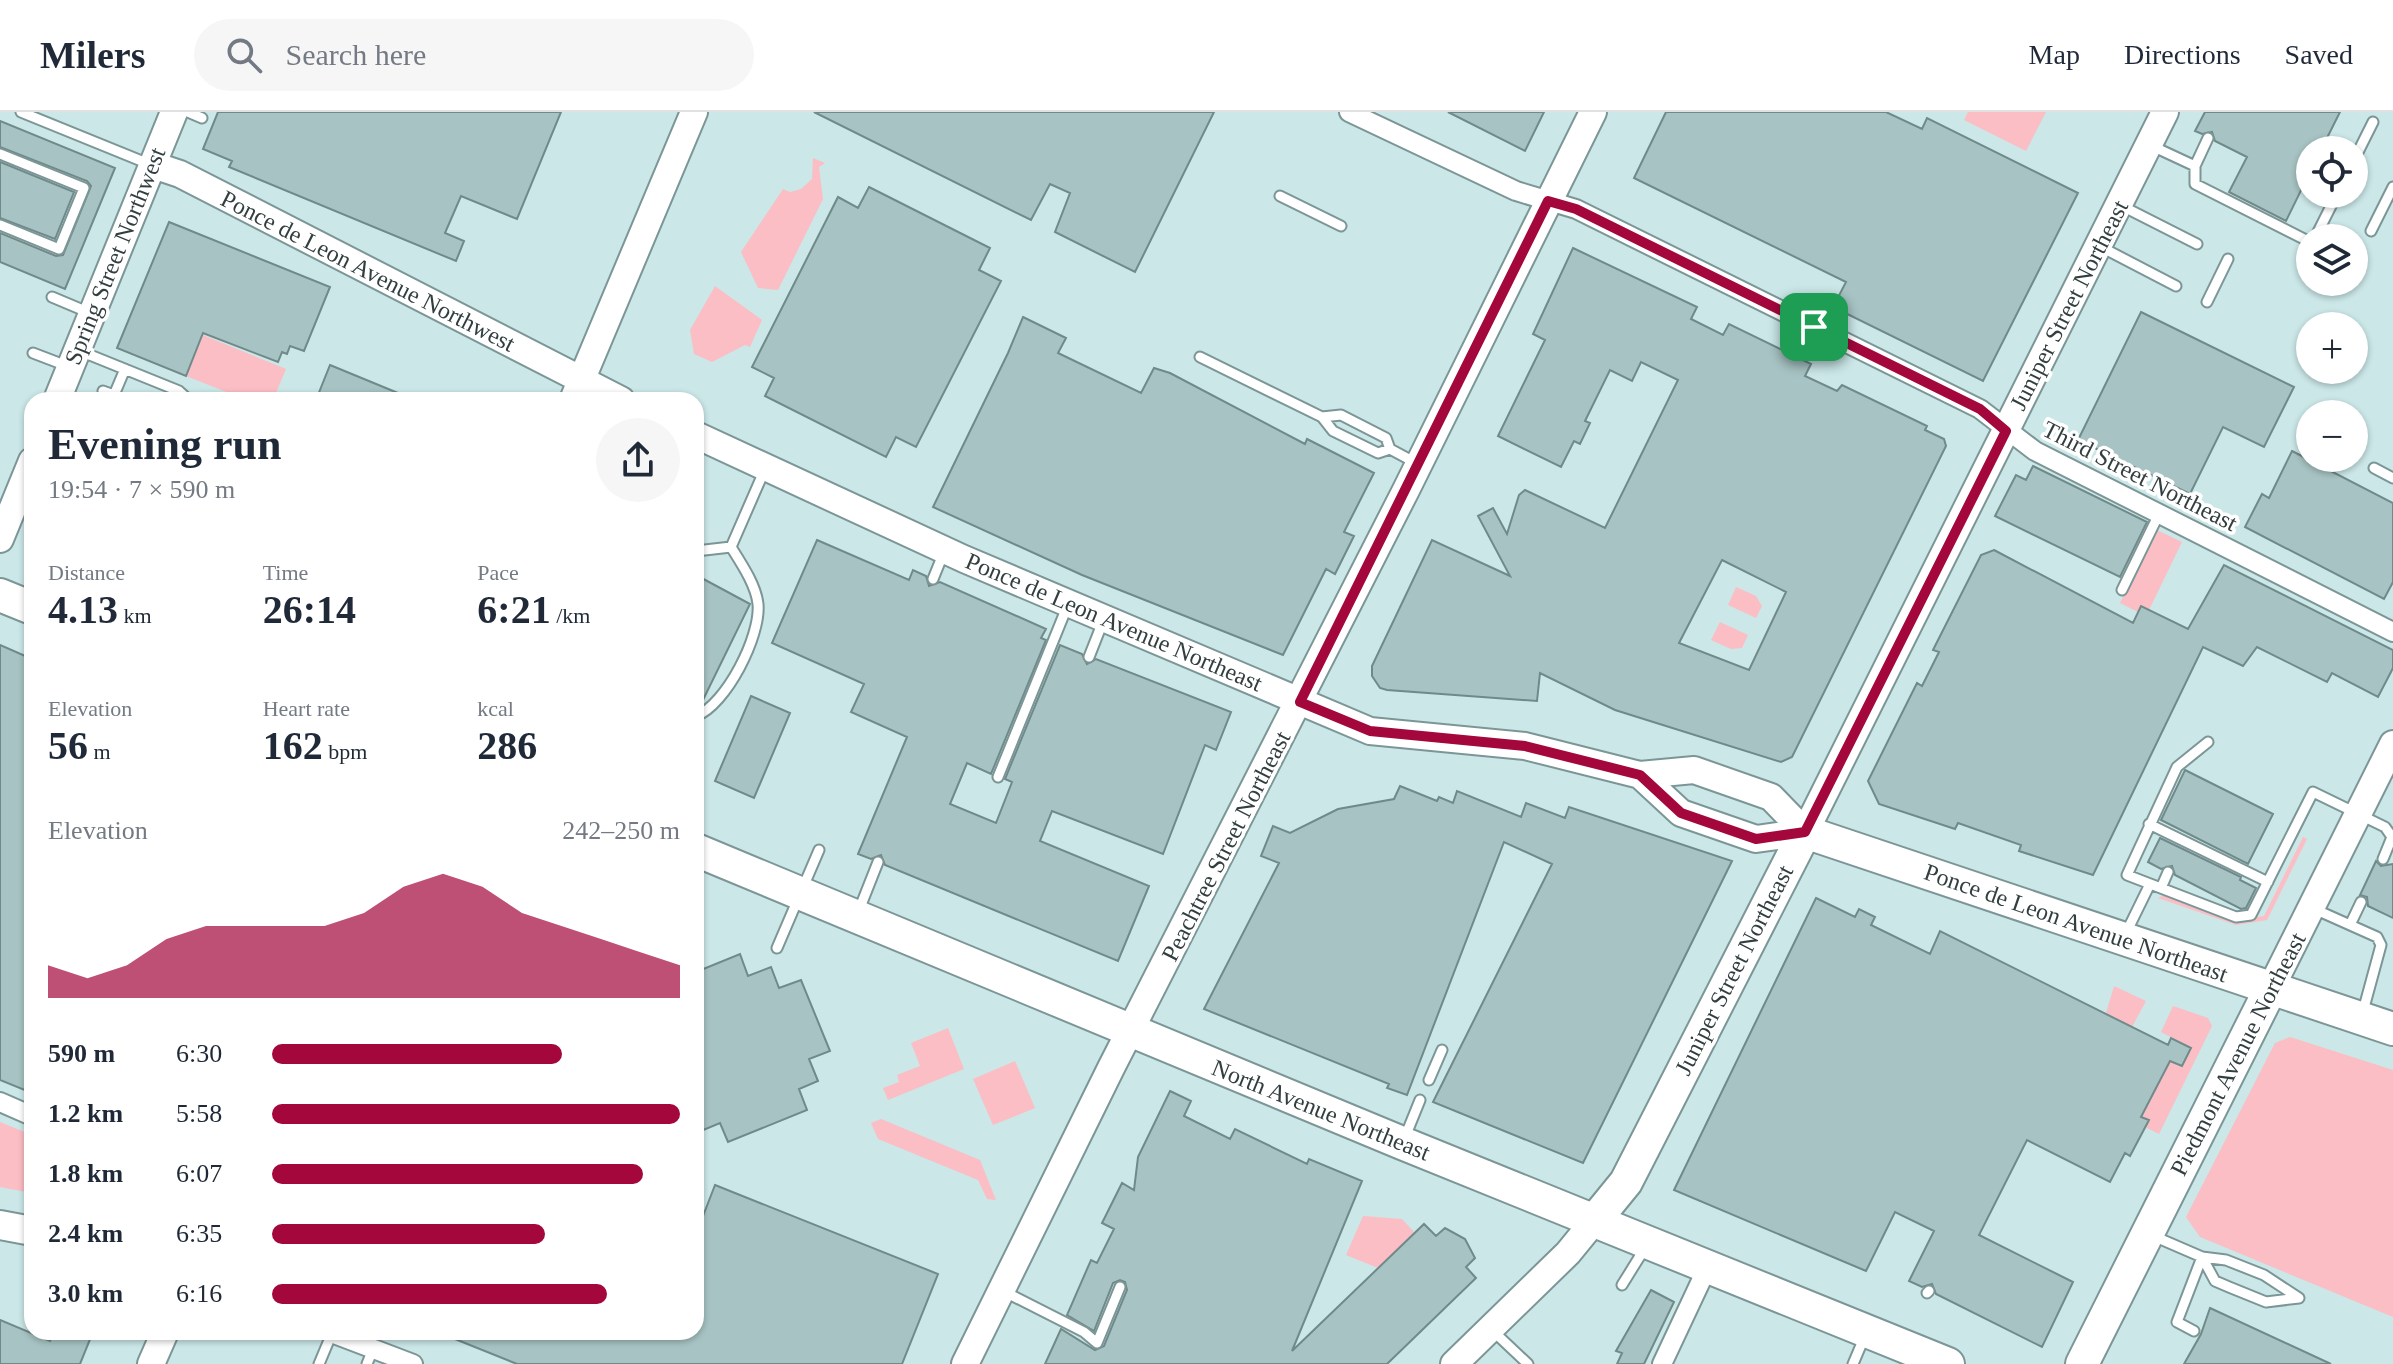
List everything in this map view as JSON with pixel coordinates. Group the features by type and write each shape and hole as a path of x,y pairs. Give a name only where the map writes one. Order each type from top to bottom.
{"highway":[{"path":"0,595 24,605"},
{"name":"Ponce de Leon Avenue Northeast","path":"1805,832 2393,1029"},
{"name":"Juniper Street Northeast","path":"1595,1220 1626,1182 1805,832"},
{"name":"North Avenue Northeast","path":"704,853 1402,1143 1948,1364"},
{"name":"Piedmont Avenue Northeast","path":"2082,1364 2271,988"}],"main road":[{"name":"Spring Street Northwest","path":"60,392 174,112"},
{"path":"577,391 694,112"},
{"name":"Peachtree Street Northeast","path":"965,1364 1130,1031 1300,702 1593,112"},
{"name":"Juniper Street Northeast","path":"1805,832 2165,112"},
{"name":"Ponce de Leon Avenue Northwest","path":"153,165 180,174 577,391"},
{"name":"Ponce de Leon Avenue Northeast","path":"704,439 945,550 1370,731 1525,746 1640,775 1694,770 1771,797 1805,832"},
{"path":"0,539 24,480"},
{"name":"Piedmont Avenue Northeast","path":"2271,988 2393,744"},
{"name":"Ponce de Leon Avenue Northeast","path":"1640,775 1681,813 1756,839 1805,832"},
{"path":"1454,1364 1568,1253 1595,1220"},
{"path":"0,1225 24,1230"},
{"path":"151,1364 162,1340"}],"street":[{"name":"Third Street Northeast","path":"1349,112 1462,168 1576,209 1980,409 2035,451 2393,632"},
{"path":"0,1102 24,1112"},
{"path":"1662,1364 1708,1266"},
{"path":"342,1340 370,1356 411,1364"}],"lane":[{"path":"21,112 153,165"},
{"path":"188,112 202,118"},
{"path":"2366,136 2373,122"},
{"path":"2208,138 2195,166 2195,184 2296,235"},
{"path":"2148,145 2195,166"},
{"path":"0,154 84,188 59,249 0,225"},
{"path":"2371,231 2393,187"},
{"path":"1280,196 1341,226"},
{"path":"2119,205 2197,244"},
{"path":"2097,245 2176,286"},
{"path":"2207,302 2228,259"},
{"path":"52,297 92,314"},
{"path":"33,353 125,369 178,392"},
{"path":"1200,357 1322,417 1333,431 1378,453 1390,449"},
{"path":"115,392 125,369"},
{"path":"1322,417 1341,415 1386,438 1390,449 1419,464"},
{"path":"731,547 766,467"},
{"path":"2374,468 2393,478"},
{"path":"2122,590 2159,514"},
{"path":"704,550 731,547"},
{"path":"704,713 727,691 757,622 758,601 731,547"},
{"path":"933,579 945,550"},
{"path":"998,777 1069,604"},
{"path":"1089,657 1104,619"},
{"path":"2208,742 2177,767 2127,875 2236,917 2251,915 2313,792 2392,831 2391,844 2383,859"},
{"path":"2149,824 2181,845 2237,873 2268,882"},
{"path":"777,948 819,850"},
{"path":"856,916 878,862"},
{"path":"2123,938 2168,872"},
{"path":"2192,900 2198,887"},
{"path":"2218,910 2223,900"},
{"path":"2350,925 2361,902"},
{"path":"2311,907 2377,937 2381,945 2361,1018"},
{"path":"1429,1080 1442,1050"},
{"path":"1402,1143 1420,1100"},
{"path":"2148,1233 2202,1257 2226,1260 2264,1275 2299,1298 2266,1302 2229,1287 2215,1281 2202,1257"},
{"path":"1622,1285 1649,1241"},
{"path":"2194,1331 2177,1322 2202,1257"},
{"path":"1002,1290 1084,1332 1097,1343 1120,1287"},
{"path":"1491,1328 1528,1364"},
{"path":"1853,1364 1867,1331"},
{"path":"319,1364 328,1340"}],"shaded area":[{"path":"1968,112 2046,112 2026,151 1964,120"},
{"path":"813,158 825,163 819,167 823,199 778,290 758,288 741,252 783,189 790,192 801,189 812,179"},
{"path":"715,286 762,320 750,347 745,345 712,362 694,354 690,330"},
{"path":"203,335 286,369 276,392 226,392 186,376"},
{"path":"2157,530 2182,542 2149,610 2138,612 2120,603"},
{"path":"1736,587 1756,596 1762,606 1756,618 1728,605"},
{"path":"1720,622 1748,635 1742,648 1731,649 1711,640"},
{"path":"2303,837 2307,839 2267,920 2236,925 2158,898 2164,895 2236,920 2264,916"},
{"path":"2114,986 2146,1001 2132,1027 2106,1013"},
{"path":"2173,1006 2208,1018 2212,1026 2159,1134 2145,1127 2148,1120 2141,1117 2170,1061 2182,1066 2191,1048 2161,1032"},
{"path":"948,1028 964,1069 888,1100 883,1088 899,1082 897,1075 920,1066 911,1043"},
{"path":"2290,1037 2393,1070 2393,1317 2200,1237 2186,1217 2275,1043"},
{"path":"1015,1061 1035,1108 993,1125 973,1079"},
{"path":"881,1119 980,1160 996,1200 987,1199 978,1180 878,1139 871,1123"},
{"path":"0,1122 24,1132 24,1192 0,1187"},
{"path":"1363,1216 1402,1219 1415,1233 1378,1268 1346,1255"}],"building":[{"path":"218,112 561,112 517,219 461,196 445,233 464,241 456,261 229,167 232,161 203,149"},
{"path":"814,112 1214,112 1135,272 1055,232 1070,193 1050,184 1031,220"},
{"path":"1448,112 1544,112 1525,151"},
{"path":"1666,112 1886,112 1922,129 1927,118 2078,193 1983,381 1833,307 1846,282 1634,178"},
{"path":"2205,112 2340,112 2328,136 2296,136 2296,201 2286,221 2229,192 2247,157 2215,141 2212,132 2202,134 2195,131"},
{"path":"0,121 115,168 65,289 0,262 0,233 56,256 63,255 91,186 87,181 0,147"},
{"path":"0,162 74,192 55,239 0,218"},
{"path":"869,187 990,248 979,270 1001,281 916,447 896,437 886,457 765,396 774,378 752,367 838,197 858,208"},
{"path":"169,222 330,287 304,351 290,346 287,354 282,352 278,362 203,333 186,376 117,348"},
{"path":"1573,248 1697,307 1691,319 1723,335 1729,324 1811,364 1805,376 1837,391 1842,385 1927,426 1925,430 1944,439 1946,446 1792,757 1781,762 1615,710 1540,673 1537,701 1387,690 1380,688 1372,676 1372,666 1432,540 1510,576 1478,516 1493,508 1507,534 1519,495 1525,490 1605,528 1678,380 1641,362 1632,381 1610,370 1585,421 1590,423 1580,444 1574,441 1561,467 1498,436 1545,340 1533,334","holes":["1722,560 1786,592 1749,670 1679,643"]},
{"path":"2141,312 2294,387 2264,447 2223,427 2190,494 2078,440"},
{"path":"1023,317 1066,338 1058,353 1141,393 1154,368 1170,373 1305,444 1307,439 1374,473 1344,532 1354,536 1335,574 1326,569 1283,655 1082,575 933,507"},
{"path":"330,365 396,392 319,392"},
{"path":"2292,451 2296,453 2296,472 2333,472 2393,503 2393,582 2384,599 2245,527 2262,494 2269,498"},
{"path":"2033,466 2147,522 2120,577 1995,516 2016,475 2026,480"},
{"path":"817,540 909,580 913,570 926,576 929,586 940,582 1046,629 1041,638 1046,640 991,774 967,763 950,804 996,823 1012,782 1005,779 1060,645 1082,654 1087,664 1096,659 1231,712 1216,750 1205,745 1163,854 1052,811 1040,841 1149,886 1118,961 885,865 881,855 871,859 858,854 907,737 851,712 864,684 772,643"},
{"path":"1994,550 2133,623 2141,606 2188,629 2224,565 2393,650 2393,668 2378,697 2332,673 2327,682 2257,647 2243,666 2203,647 2093,875 2019,851 2021,845 1958,823 1955,829 1879,804 1868,781 1917,683 1922,686 1939,652 1933,650 1981,555"},
{"path":"704,579 750,604 704,698"},
{"path":"0,645 24,656 24,1090 0,1080"},
{"path":"751,696 790,713 754,798 715,781"},
{"path":"2185,770 2273,814 2248,864 2161,820"},
{"path":"1400,786 1437,801 1439,797 1453,803 1457,791 1521,817 1526,803 1565,818 1569,807 1732,861 1583,1163 1433,1102 1552,864 1504,842 1407,1095 1387,1088 1389,1084 1204,1009 1279,863 1261,856 1273,826 1290,833 1338,809 1394,799"},
{"path":"2160,838 2241,877 2240,880 2256,888 2246,908 2241,909 2175,875 2172,866 2161,869 2148,862"},
{"path":"2376,861 2381,866 2393,864 2393,918 2368,906 2367,897 2360,895"},
{"path":"1816,898 1855,917 1859,909 1875,917 1871,925 1930,954 1940,931 2168,1045 2171,1038 2191,1048 2182,1066 2170,1061 2141,1117 2149,1120 2130,1156 2125,1153 2110,1182 2027,1140 1979,1235 2073,1282 2042,1347 1936,1294 1932,1284 1922,1287 1909,1281 1934,1231 1895,1212 1866,1271 1674,1190"},
{"path":"740,954 748,976 771,967 779,988 801,980 830,1051 809,1059 818,1081 799,1089 807,1110 728,1142 720,1123 704,1130 704,969"},
{"path":"1170,1091 1191,1101 1184,1116 1230,1139 1235,1129 1307,1164 1309,1159 1362,1181 1292,1351 1424,1224 1436,1236 1445,1228 1465,1239 1475,1258 1466,1267 1476,1278 1387,1364 1045,1364 1061,1329 1095,1350 1104,1346 1127,1290 1125,1282 1120,1280 1113,1283 1094,1331 1067,1315 1091,1260 1097,1263 1114,1229 1102,1223 1122,1183 1134,1190 1138,1157"},
{"path":"715,1185 938,1274 902,1364 517,1364 457,1340 704,1340 704,1213"},
{"path":"1651,1290 1674,1302 1644,1364 1617,1364 1622,1353 1616,1351"},
{"path":"2210,1308 2331,1364 2184,1364 2201,1334"},
{"path":"0,1320 24,1330 24,1340 90,1340 80,1364 0,1364"}],"route":[{"path":"1548,201 1576,209 1814,327 1980,409 2006,431 1805,832 1756,839 1681,813 1640,775 1525,746 1370,731 1300,702 1548,201"}]}
